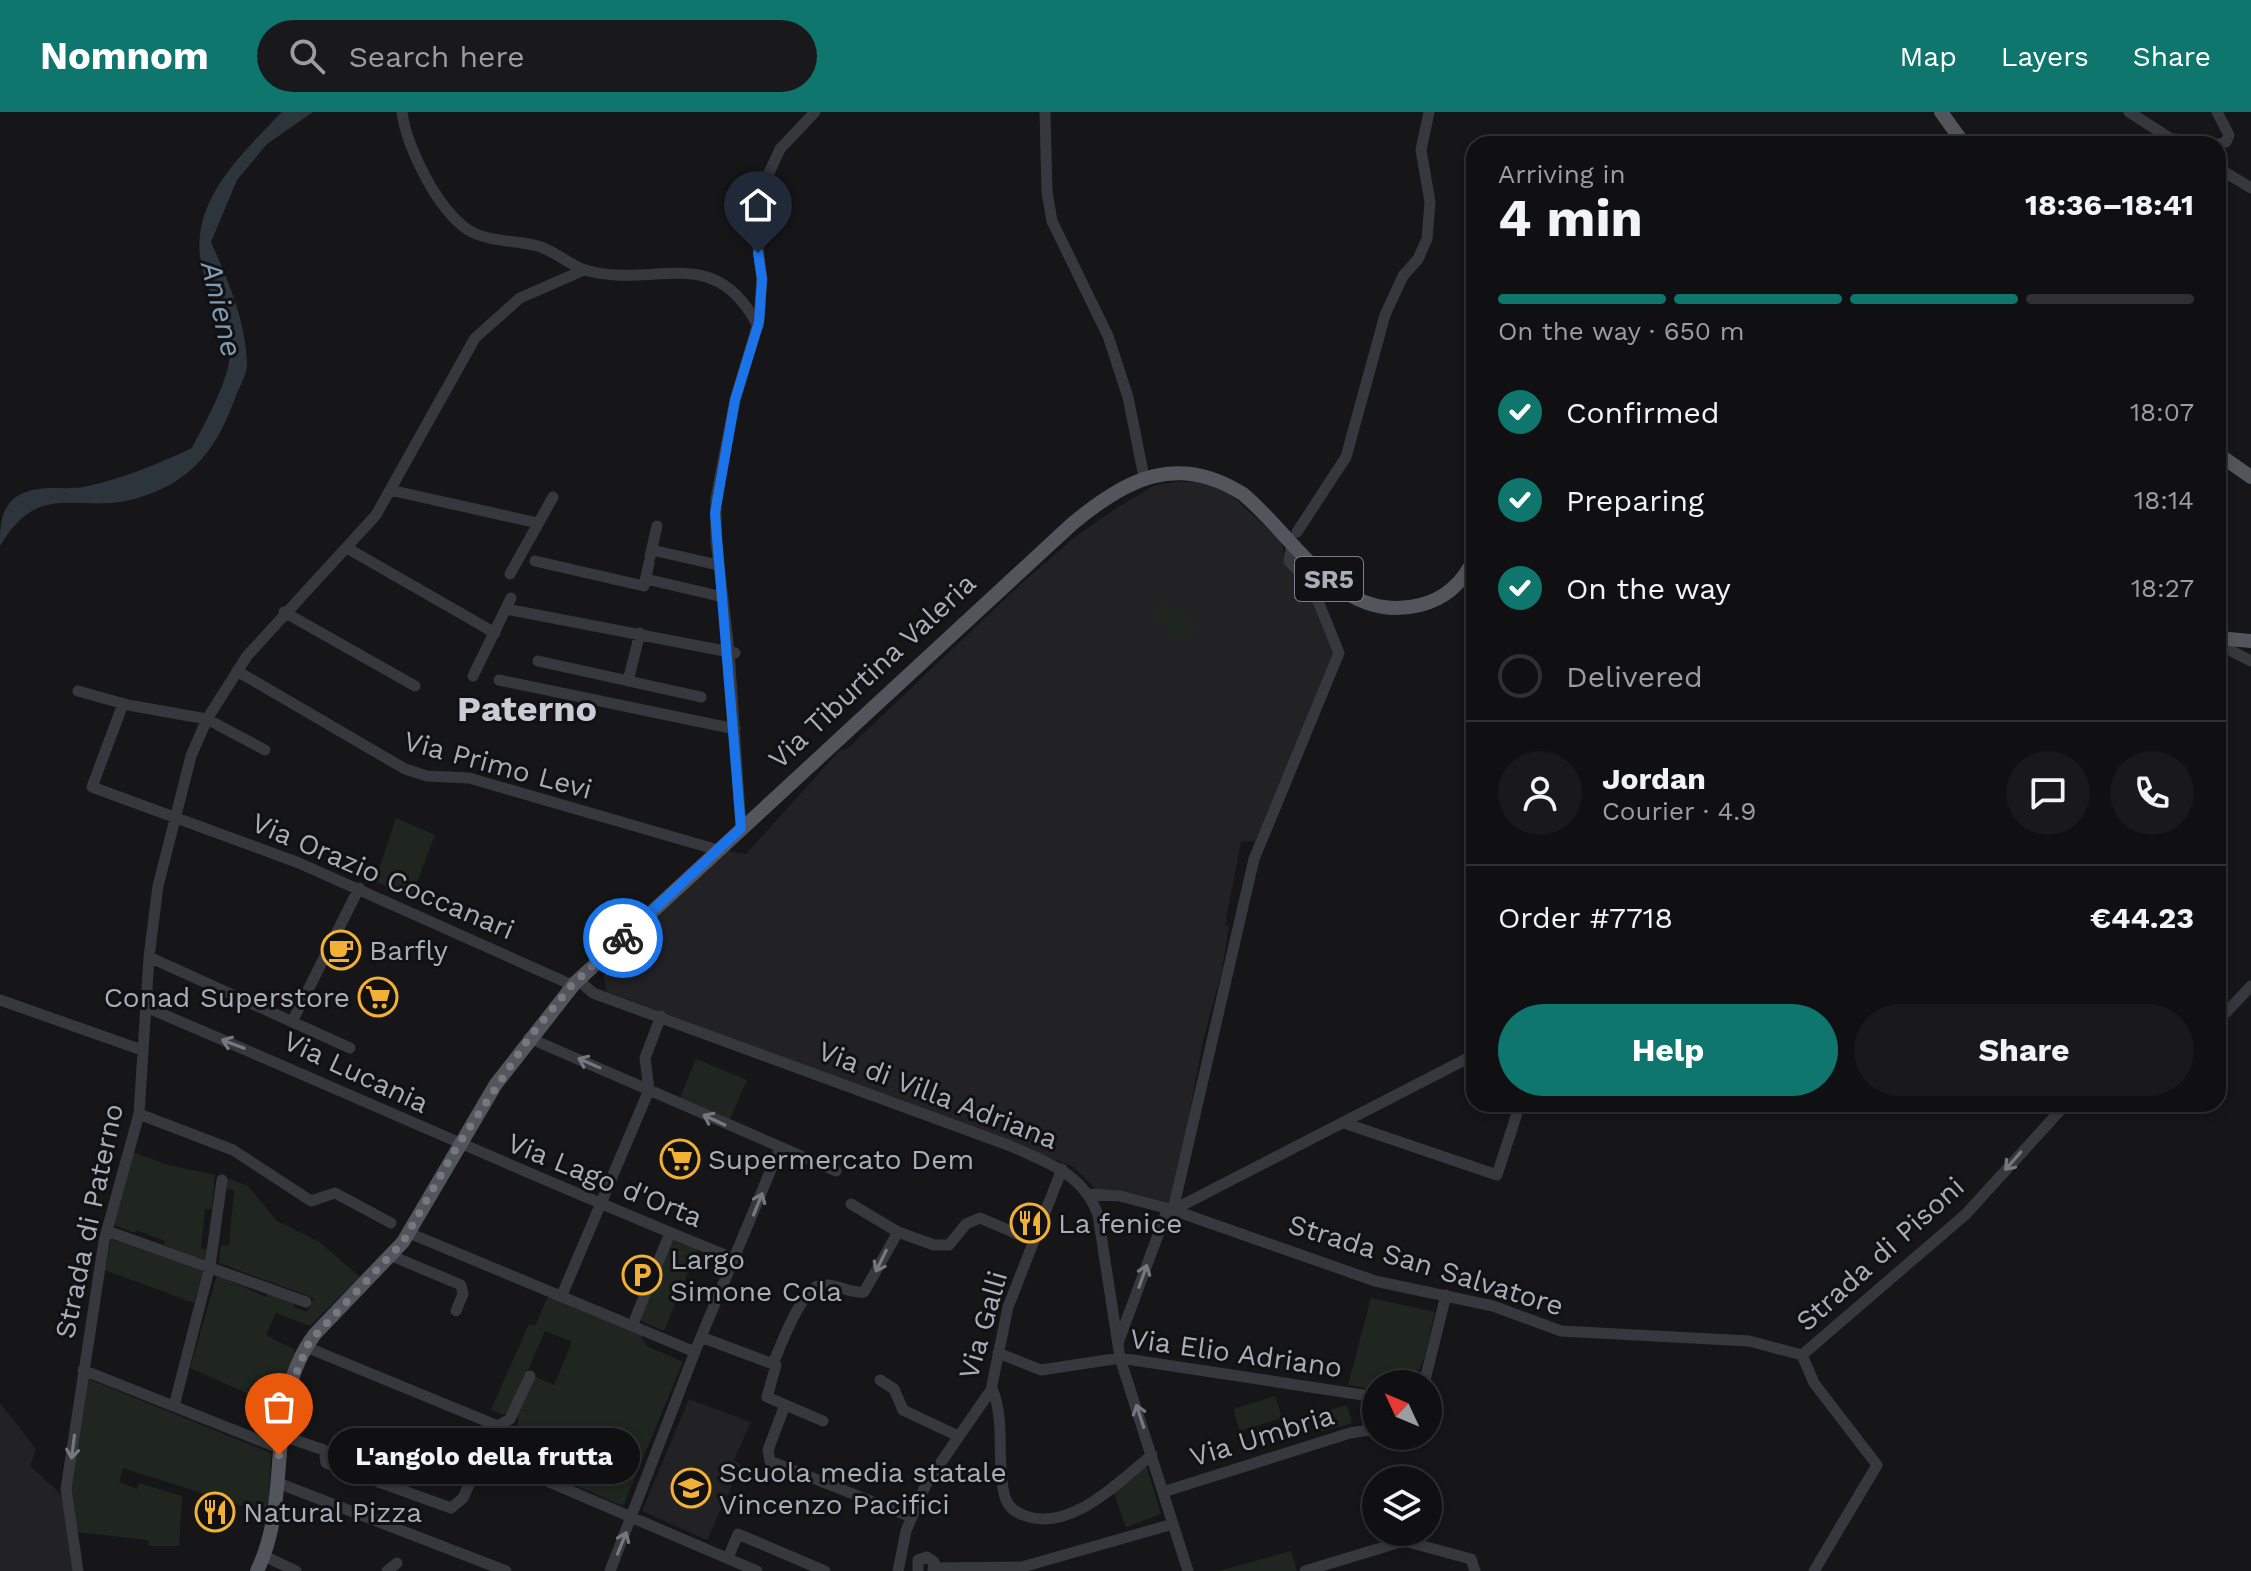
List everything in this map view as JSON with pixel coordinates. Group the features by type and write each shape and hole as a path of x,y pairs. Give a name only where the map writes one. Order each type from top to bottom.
{"main road":[{"path":"1941,112 1958,136"},
{"path":"2226,460 2251,477"},
{"name":"Via Tiburtina Valeria","path":"257,1571 273,1525 280,1442 288,1393 306,1347 392,1256 409,1233 458,1145 529,1038 575,983 1058,535 1109,495 1144,477 1189,473 1226,483 1248,497 1294,538 1337,587 1367,604 1388,610 1414,607 1439,598 1466,571"},
{"path":"2226,639 2251,641"}],"street":[{"path":"402,112 409,140 452,219 479,235 537,246 584,270 708,277 739,296 758,326"},
{"path":"741,828 732,652 718,565 718,487 736,397 758,326 762,279 756,227 763,186 780,149 815,112"},
{"path":"1045,112 1047,192 1052,221 1108,336 1128,397 1144,477"},
{"path":"1294,538 1346,457 1385,315 1403,276 1418,259 1427,239 1430,202 1421,150 1429,112"},
{"path":"2129,112 2163,136"},
{"path":"2217,112 2229,135 2226,142"},
{"path":"2226,173 2251,188"},
{"name":"Strada di Paterno","path":"78,1571 66,1489 107,1231 139,1114 149,957 158,886 186,769 207,719 237,671 284,612 374,518 468,348 485,326 527,294 584,270"},
{"path":"390,490 538,523"},
{"path":"510,574 553,497"},
{"path":"535,561 644,586 657,526"},
{"name":"Via Elio Adriano","path":"1118,1344 1171,1209 1254,859 1339,653 1312,586 1289,561 1294,538"},
{"path":"347,548 495,633"},
{"path":"650,557 718,565"},
{"path":"646,579 723,597"},
{"path":"473,676 509,603 732,652"},
{"path":"284,612 415,686"},
{"path":"628,681 640,633"},
{"path":"2226,644 2233,652 2251,661"},
{"path":"538,661 701,697"},
{"name":"Via Primo Levi","path":"237,671 405,769 427,776 469,778 718,850"},
{"path":"499,680 735,729"},
{"path":"78,691 123,704 207,719 265,750"},
{"name":"Via Orazio Coccanari","path":"123,704 92,787 173,815 359,888 575,983"},
{"path":"293,1020 359,888"},
{"path":"149,957 350,1048"},
{"name":"Via di Villa Adriana","path":"575,983 593,993 1008,1145 1062,1169 1088,1194 1099,1220 1120,1358 1188,1571"},
{"path":"2226,1013 2251,986"},
{"path":"1,1003 142,1050"},
{"name":"Via Lucania","path":"146,1007 278,1061 458,1145"},
{"path":"562,1295 649,1090 645,1056 661,1016"},
{"path":"529,1038 836,1171"},
{"path":"1171,1209 1466,1059"},
{"path":"1344,1123 1497,1175 1517,1112"},
{"name":"Strada di Pisoni","path":"1814,1571 1877,1465 1814,1383 1802,1355 1966,1214 2059,1112"},
{"path":"139,1114 230,1148 309,1201 333,1193 391,1223"},
{"name":"Via Lago d'Orta","path":"458,1145 735,1259"},
{"path":"610,1571 701,1337 780,1148"},
{"name":"Via Galli","path":"898,1571 911,1517 933,1470 992,1388 1008,1307 1062,1169"},
{"path":"174,1406 210,1266 222,1180"},
{"name":"Strada San Salvatore","path":"1088,1194 1120,1196 1171,1209 1375,1281 1499,1308 1569,1333 1733,1339 1773,1345 1802,1355"},
{"path":"851,1204 898,1232 934,1245 949,1245 966,1224 983,1219 1034,1241"},
{"path":"107,1231 306,1302"},
{"path":"823,1421 766,1396 786,1331 813,1289 824,1284 864,1292 898,1232"},
{"path":"409,1233 695,1352"},
{"path":"633,1324 670,1233"},
{"path":"392,1256 461,1285 463,1294 456,1311"},
{"path":"1427,1370 1446,1295"},
{"path":"701,1337 774,1364"},
{"path":"306,1347 493,1430 505,1463"},
{"name":"Via Elio Adriano","path":"998,1353 1045,1370 1120,1358 1362,1395"},
{"path":"83,1370 174,1406 280,1442 324,1450 326,1463 446,1507 456,1507 493,1430 508,1422 530,1376"},
{"path":"880,1380 892,1387 903,1410 958,1436"},
{"path":"992,1388 1002,1441 1004,1492 1009,1506 1022,1515 1046,1518 1073,1513 1152,1455"},
{"path":"785,1405 768,1448 770,1461 911,1517"},
{"name":"Via Umbria","path":"1163,1492 1362,1431"},
{"path":"472,1477 505,1463 633,1515 757,1571"},
{"path":"278,1483 506,1571"},
{"path":"899,1558 917,1569 927,1557 934,1562 934,1570 1022,1569 1173,1524"},
{"path":"728,1558 738,1534 825,1571"},
{"path":"1305,1571 1404,1541 1472,1559 1475,1571"},
{"path":"264,1556 296,1571"}],"shaded area":[{"path":"1202,482 1230,494 1282,542 1285,560 1311,590 1337,652 1255,841 1241,842 1225,925 1229,926 1222,970 1203,1041 1173,1201 1166,1205 1096,1189 1072,1166 606,991 603,966 728,851 746,854 839,751 848,748 1022,583 1075,537 1118,507 1155,485"},
{"path":"1164,599 1197,628 1183,644 1150,614"},
{"path":"396,818 435,835 411,898 375,881"},
{"path":"696,1059 747,1080 730,1119 680,1098"},
{"path":"133,1152 168,1165 215,1175 212,1209 205,1209 201,1248 208,1250 206,1260 164,1245 165,1241 114,1225"},
{"path":"227,1178 248,1186 277,1221 321,1243 360,1277 310,1326 276,1313 266,1335 295,1350 276,1406 190,1368 217,1275 266,1297 268,1293 294,1303 294,1307 307,1312 314,1298 219,1263 221,1245 229,1246 234,1190 226,1189"},
{"path":"672,1238 698,1248 664,1331 639,1320"},
{"path":"111,1239 203,1271 194,1303 105,1270"},
{"path":"548,1296 639,1333 647,1346 683,1362 623,1506 510,1457 503,1440 518,1424 517,1412 522,1409 517,1409 533,1376 554,1385 572,1342 545,1331 508,1416 491,1410 529,1324 535,1326"},
{"path":"1371,1298 1435,1312 1419,1370 1362,1370 1362,1388 1348,1385"},
{"path":"86,1378 271,1453 269,1503 264,1513 123,1468 119,1482 137,1489 139,1483 182,1496 179,1546 149,1546 148,1540 76,1532 70,1493"},
{"path":"1275,1396 1282,1418 1240,1431 1233,1409"},
{"name":"Scuola media statale Vincenzo Pacifici","path":"689,1399 751,1422 734,1460 741,1465 707,1540 642,1511"},
{"path":"0,1403 36,1449 30,1466 61,1494 74,1571 0,1571"},
{"path":"1347,1405 1352,1423 1321,1432 1316,1414"},
{"path":"1146,1465 1161,1514 1126,1527 1113,1491"},
{"path":"1291,1551 1297,1571 1219,1571"}],"water":[{"name":"Aniene","path":"282,112 313,112 267,144 237,180 211,242 240,317 247,364 230,412 212,445 189,471 158,491 117,502 46,505 30,512 15,525 0,546 4,513 16,497 25,492 101,483 192,448 221,388 230,352 224,323 205,278 200,253 201,229 207,207 218,186 248,147"}],"way so far":[{"path":"279,1455 288,1393 309,1342 403,1242 508,1065 572,985 623,938"}],"place":[{"name":"Barfly","path":"341,950"},
{"name":"Conad Superstore","path":"378,997"},
{"name":"Supermercato Dem","path":"680,1159"},
{"name":"La fenice","path":"1030,1223"},
{"name":"Largo Simone Cola","path":"642,1275"},
{"name":"L'angolo della frutta","path":"279,1455"},
{"name":"Scuola media statale Vincenzo Pacifici","path":"691,1488"},
{"name":"Natural Pizza","path":"215,1512"}],"district":[{"name":"Paterno","path":"527,709"}],"route":[{"path":"623,938 741,828 729,651 715,513 735,400 759,322 762,271 758,253"}]}
